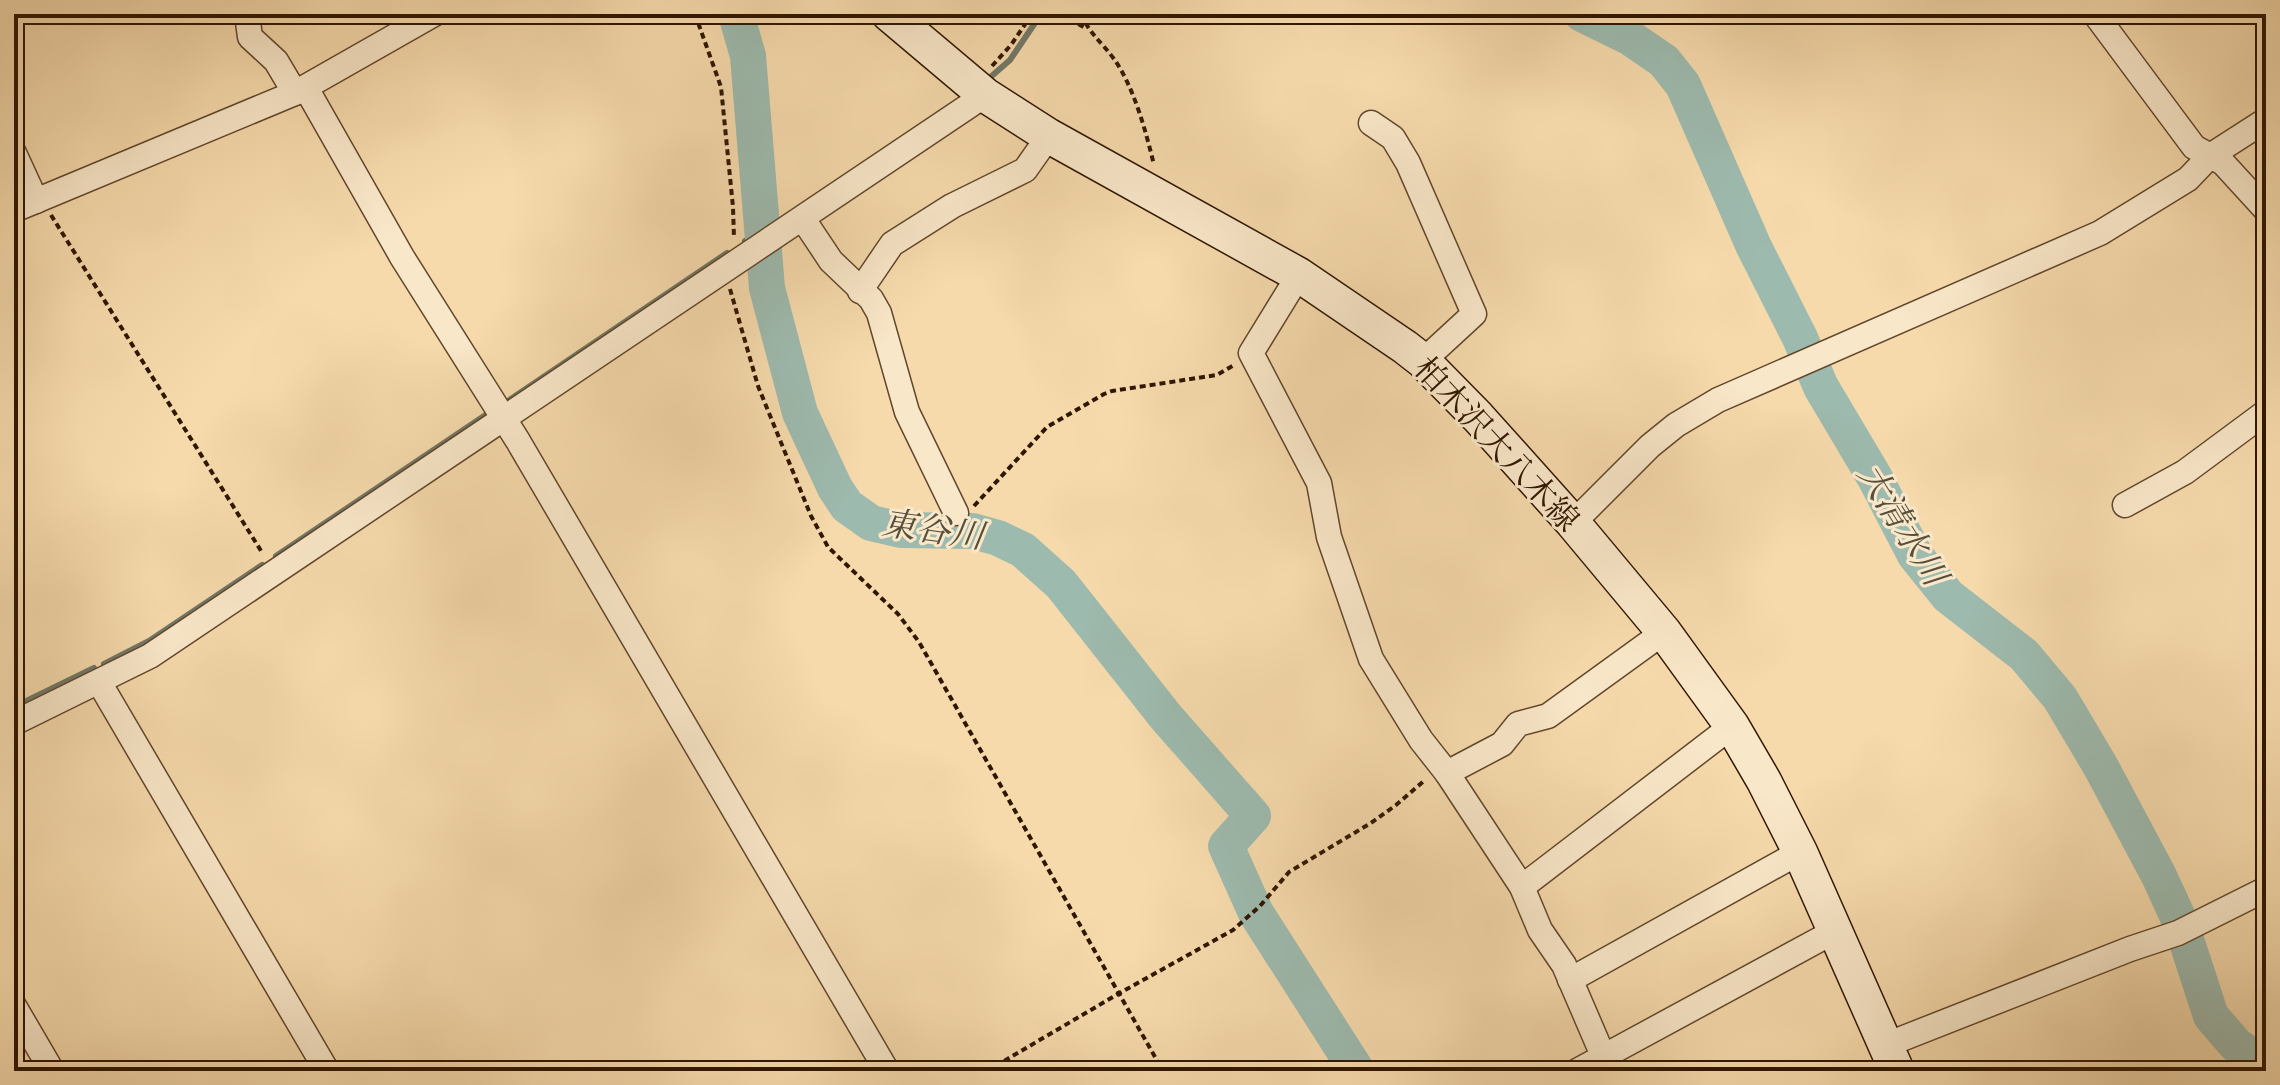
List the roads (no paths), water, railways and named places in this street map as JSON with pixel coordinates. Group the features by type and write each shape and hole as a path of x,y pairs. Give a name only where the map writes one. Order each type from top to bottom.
{"main road":[{"name":"柏木沢大八木線","path":"889,14 970,84 988,81 1049,136 1299,275 1405,347 1478,417 1573,523 1664,632 1732,726 1800,852 1891,1058"}],"street":[{"path":"247,14 250,37 276,61 301,91 518,441 887,1071"},
{"path":"14,153 25,206 301,91 434,14"},
{"path":"2095,14 2194,147 2223,163 2266,210"},
{"path":"14,723 150,656 798,222 988,81"},
{"path":"1573,523 1650,446 1676,425 1718,400 2100,233 2188,179 2210,156 2266,120"},
{"path":"1371,123 1393,138 1408,163 1474,314 1423,361"},
{"path":"860,291 892,244 952,206 1025,170 1049,136"},
{"path":"798,222 831,261 871,299 879,313 907,412 956,513"},
{"path":"1299,275 1251,353 1319,483 1329,537 1371,659 1421,740 1444,769 1522,887 1540,930 1564,965 1604,1058"},
{"path":"2125,505 2185,472 2266,412"},
{"path":"1444,769 1502,744 1518,724 1548,716 1664,632"},
{"path":"99,682 327,1071"},
{"path":"1522,887 1732,726"},
{"path":"1570,980 1800,852"},
{"path":"1891,1058 2130,949 2186,930 2266,889"},
{"path":"1577,1071 1835,931"},
{"path":"14,1006 52,1071"}],"waterway":[{"name":"東谷川","path":"736,14 748,56 767,288 800,413 835,488 847,506 871,523 901,530 973,531 998,538 1023,550 1061,584 1166,717 1253,816 1226,846 1256,913 1357,1071"},
{"path":"986,81 1010,60 1041,14"},
{"name":"大清水川","path":"1582,14 1629,37 1664,61 1683,85 1754,247 1821,387 1875,478 1915,555 1948,596 2024,655 2060,698 2159,876 2181,924 2211,1016 2236,1045 2266,1066"},
{"path":"745,241 773,223"},
{"path":"505,403 727,253"},
{"path":"276,556 487,414"},
{"path":"104,664 149,641 262,565"},
{"path":"14,707 94,668"}]}
